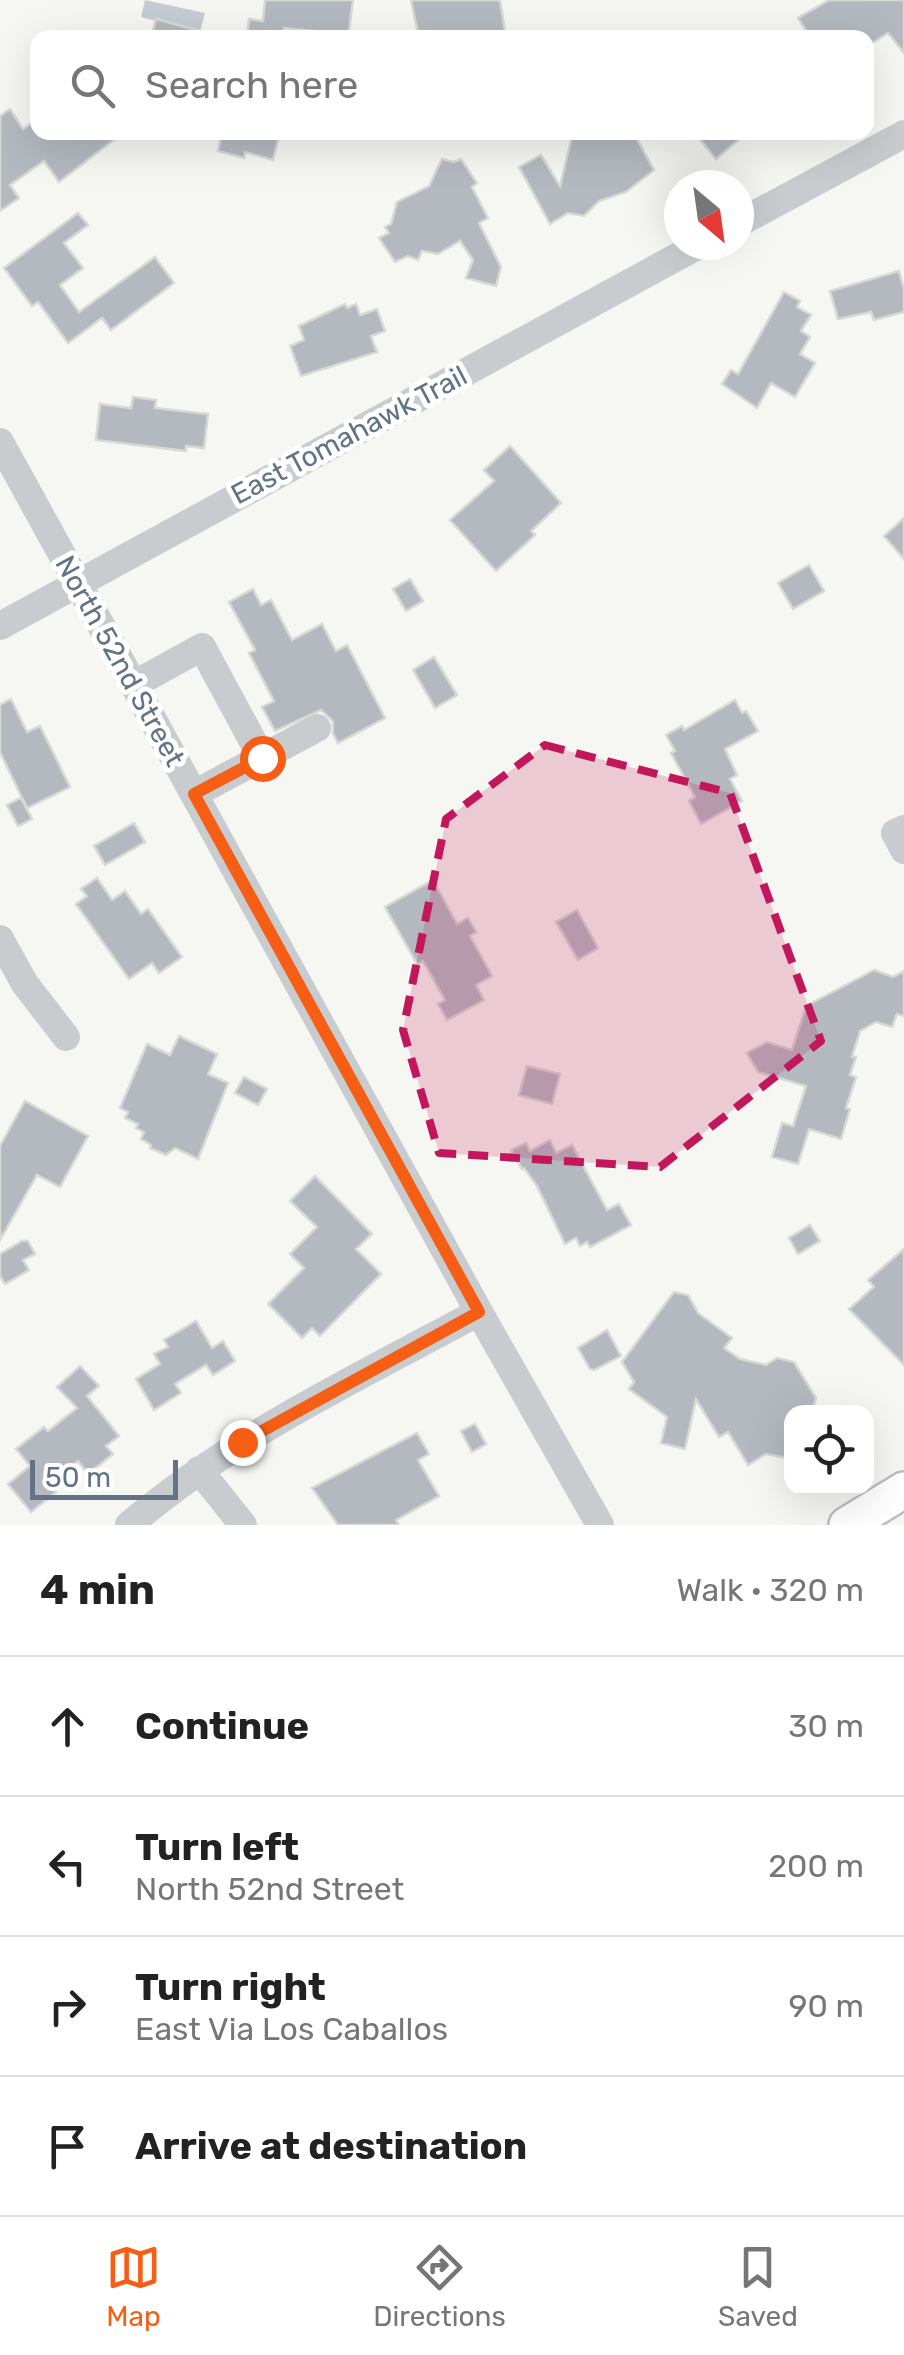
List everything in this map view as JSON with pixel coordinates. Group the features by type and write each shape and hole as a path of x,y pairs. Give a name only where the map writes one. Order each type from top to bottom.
{"main road":[{"path":"846,1525 896,1505"}],"street":[{"path":"754,215 904,134"},
{"name":"East Tomahawk Trail","path":"0,626 671,260"},
{"name":"North 52nd Street","path":"0,442 595,1520"},
{"path":"133,685 202,647 262,758"},
{"path":"194,794 318,728"},
{"path":"0,939 25,984 66,1038"},
{"path":"129,1525 242,1442 479,1312"},
{"path":"199,1470 243,1525"}],"highlighted area":[{"path":"545,745 730,793 821,1041 660,1167 439,1153 403,1030 446,819"}],"shaded area":[{"path":"145,0 205,13 201,30 141,17"}],"building":[{"path":"265,0 353,0 349,30 248,30 249,19 263,21"},
{"path":"411,0 500,0 505,30 417,30"},
{"path":"829,0 904,0 904,53 888,33 874,42 874,30 806,30 798,18"},
{"path":"156,19 197,30 153,30"},
{"path":"10,109 23,129 30,124 30,140 114,140 59,182 44,161 10,185 19,198 0,211 0,116"},
{"path":"220,140 278,140 273,160 245,152 244,158 218,151"},
{"path":"571,140 637,140 654,170 626,192 599,201 584,216 568,213 550,224 519,167 541,155 560,186"},
{"path":"701,140 739,140 716,159"},
{"path":"442,159 461,159 477,183 472,187 488,218 479,223 501,267 496,286 466,278 473,260 460,241 438,254 422,251 418,260 408,256 395,262 379,238 389,233 385,227 391,224 397,202 429,186"},
{"path":"78,213 88,225 64,243 83,268 60,285 79,312 155,257 174,283 111,330 102,318 68,343 38,302 32,306 4,268"},
{"path":"899,271 904,312 874,320 871,312 838,319 830,291"},
{"path":"784,292 800,301 797,307 811,315 801,331 810,337 800,354 815,363 795,397 771,383 757,408 722,384 731,370 738,374"},
{"path":"345,304 347,308 356,304 360,315 377,309 385,331 371,336 377,352 301,376 290,346 304,340 299,326"},
{"path":"133,397 156,400 155,408 208,414 204,448 186,446 186,451 96,440 100,404 131,408"},
{"path":"510,446 561,503 531,531 535,535 496,571 450,520 494,481 484,470"},
{"path":"904,518 904,559 884,536"},
{"path":"809,565 824,591 793,609 778,583"},
{"path":"410,579 423,601 406,611 393,589"},
{"path":"253,589 261,605 271,600 292,640 322,624 336,651 347,645 385,718 338,743 333,721 321,710 275,731 262,707 274,701 249,653 255,650 229,602"},
{"path":"434,657 457,695 435,708 413,670"},
{"path":"11,699 27,732 40,726 70,787 27,808 0,752 0,705"},
{"path":"735,700 758,731 725,749 737,775 730,779 742,801 701,824 689,801 695,797 671,753 675,751 666,735 682,726 684,730"},
{"path":"21,798 32,819 18,826 7,805"},
{"path":"134,823 145,842 105,865 94,846"},
{"path":"97,878 112,900 125,891 141,914 148,909 182,957 159,973 152,963 129,979 76,904 87,896 81,889"},
{"path":"433,880 457,924 468,918 476,932 470,936 492,976 476,985 484,1000 447,1020 438,1004 445,1000 423,961 417,964 385,907"},
{"path":"577,910 598,948 578,960 556,922"},
{"path":"874,970 893,977 904,971 904,1016 897,1014 892,1027 876,1022 860,1031 850,1075 856,1077 841,1139 809,1129 798,1164 772,1157 782,1123 793,1126 806,1086 758,1072 747,1053 767,1042 792,1050 806,1006"},
{"path":"179,1036 217,1054 208,1074 228,1083 198,1159 175,1148 166,1155 150,1148 141,1139 144,1132 136,1128 138,1124 125,1118 128,1112 120,1108 147,1044 170,1055"},
{"path":"527,1066 560,1074 552,1104 519,1095"},
{"path":"244,1077 267,1089 258,1105 235,1093"},
{"path":"25,1101 88,1136 60,1187 37,1175 0,1240 0,1146"},
{"path":"550,1140 556,1153 572,1145 607,1210 619,1204 631,1225 590,1247 587,1242 580,1246 576,1238 565,1244 537,1186 511,1150 526,1143 530,1151"},
{"path":"315,1176 372,1234 356,1249 381,1274 320,1336 312,1328 302,1338 268,1304 304,1268 290,1254 317,1227 290,1201"},
{"path":"810,1225 820,1241 798,1254 789,1238"},
{"path":"28,1241 35,1254 23,1260 29,1270 5,1284 0,1276 0,1254"},
{"path":"904,1249 904,1365 849,1309 874,1287 868,1280"},
{"path":"674,1292 688,1295 698,1313 732,1338 724,1348 740,1359 766,1365 777,1358 794,1362 816,1398 814,1405 784,1405 784,1457 766,1454 748,1465 728,1432 719,1437 696,1399 685,1449 661,1443 667,1417 629,1389 634,1382 622,1362"},
{"path":"196,1321 212,1348 223,1341 235,1361 213,1375 206,1365 175,1384 181,1393 154,1410 136,1379 160,1364 154,1354 168,1347 164,1340"},
{"path":"607,1330 621,1356 590,1369 578,1348"},
{"path":"80,1366 99,1386 87,1396 119,1436 106,1446 113,1454 88,1474 78,1461 49,1484 56,1492 31,1512 8,1484 30,1466 16,1449 77,1408 57,1387"},
{"path":"475,1424 486,1444 472,1452 461,1431"},
{"path":"417,1433 429,1454 418,1460 439,1496 396,1520 399,1525 338,1525 312,1488"}],"route":[{"path":"242,1442 479,1312 194,794 262,758"}]}
